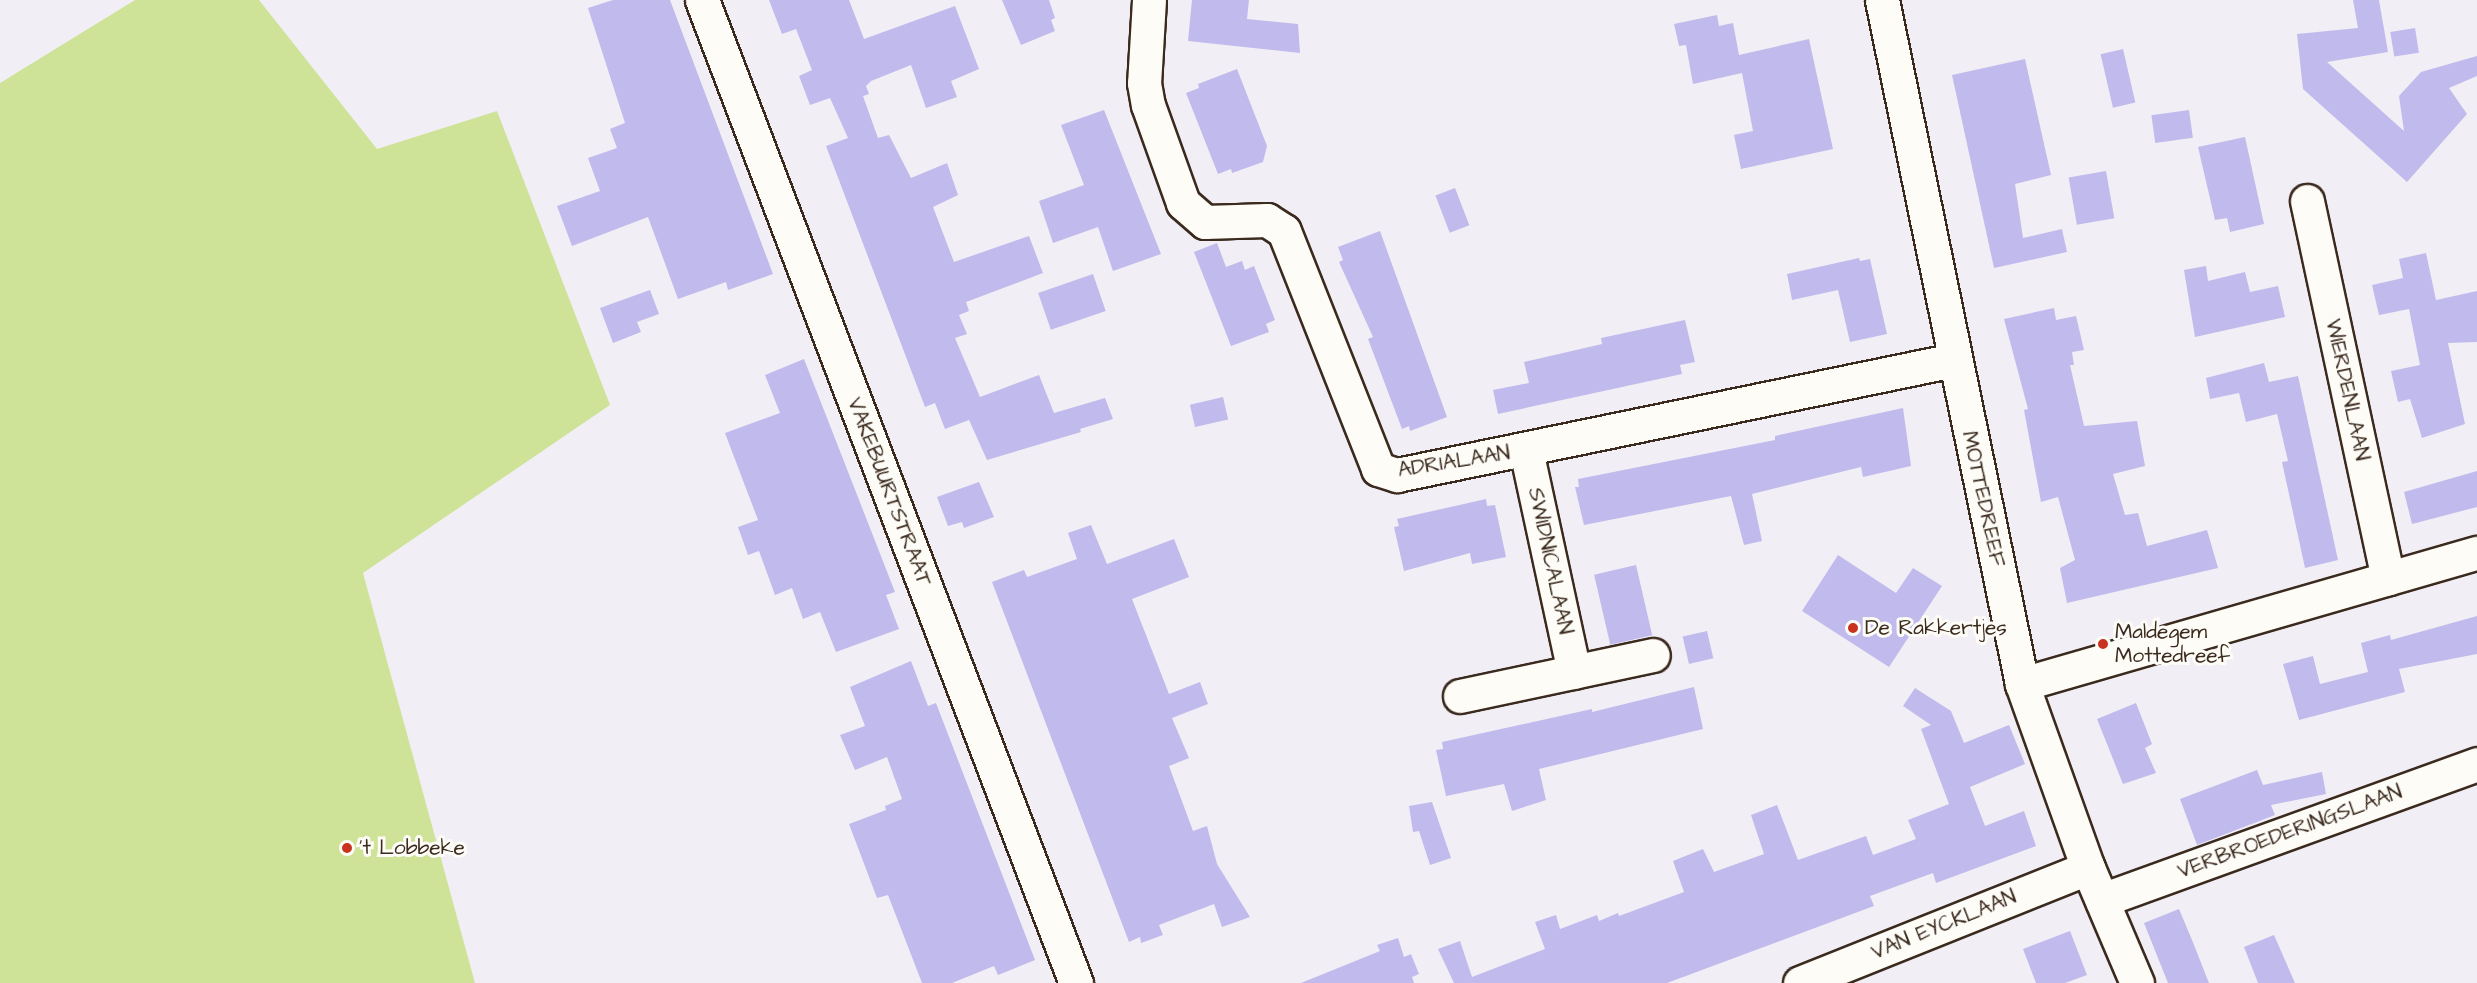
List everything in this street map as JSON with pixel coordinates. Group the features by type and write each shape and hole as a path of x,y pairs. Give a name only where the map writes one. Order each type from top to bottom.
{"street":[{"name":"VAKEBUURTSTRAAT","path":"702,0 1076,983"},
{"name":"ADRIALAAN","path":"1149,0 1144,84 1183,202 1205,222 1267,220 1284,231 1378,469 1397,475 1954,360"},
{"name":"MOTTEDREEF","path":"1882,0 2022,684 2088,868 2136,983"},
{"name":"WIERDENLAAN","path":"2307,201 2388,578"},
{"name":"SWIDNICALAAN","path":"1526,450 1574,672"},
{"path":"2022,684 2477,553"},
{"path":"1460,696 1653,655"},
{"name":"VERBROEDERINGSLAAN","path":"2102,900 2477,764"},
{"name":"VAN EYCKLAAN","path":"1800,983 2088,868"}],"green space":[{"path":"135,0 259,0 377,149 497,111 610,405 363,573 475,983 0,983 0,83"}],"building":[{"path":"613,0 670,0 773,274 728,290 726,282 678,299 648,217 572,246 557,206 600,191 588,158 617,148 610,129 625,123 588,8"},
{"path":"769,0 849,0 864,39 955,6 979,69 951,81 957,97 926,108 911,65 871,81 866,86 869,94 863,96 878,138 889,135 911,178 947,163 958,195 933,207 954,262 1029,236 1043,273 966,302 969,311 959,315 967,334 955,338 980,397 1039,375 1054,413 1105,398 1113,419 1080,429 1081,432 987,460 969,420 945,429 935,403 925,407 826,146 848,138 830,98 810,105 799,76 812,70 796,29 782,34"},
{"path":"1002,0 1049,0 1055,18 1051,20 1055,31 1021,45"},
{"path":"1192,0 1249,0 1247,19 1298,24 1300,53 1188,41"},
{"path":"2353,0 2379,0 2388,52 2327,62 2404,131 2399,96 2421,72 2477,56 2477,76 2449,88 2467,114 2407,182 2303,89 2297,34 2358,28"},
{"path":"1717,15 1719,26 1733,23 1739,55 1809,39 1833,149 1741,169 1734,135 1753,131 1742,73 1693,84 1686,45 1679,46 1674,24"},
{"path":"2415,28 2419,53 2394,57 2390,32"},
{"path":"2123,49 2135,103 2113,108 2101,54"},
{"path":"2025,59 2051,175 2015,184 2023,238 2062,229 2067,252 1994,268 1952,75"},
{"path":"1237,69 1267,146 1263,162 1232,173 1231,169 1218,174 1186,93 1199,88 1198,84"},
{"path":"1104,110 1161,254 1113,271 1098,227 1053,243 1039,201 1084,185 1061,125"},
{"path":"2189,110 2193,138 2155,143 2151,115"},
{"path":"2245,137 2264,224 2230,232 2227,218 2215,220 2198,147"},
{"path":"2106,171 2114,218 2077,225 2069,178"},
{"path":"1455,188 1469,225 1450,233 1435,196"},
{"path":"1380,231 1447,417 1410,431 1409,426 1402,429 1368,339 1373,337 1339,262 1343,260 1338,247"},
{"path":"1217,243 1226,267 1242,261 1245,270 1254,266 1275,320 1266,324 1269,332 1231,346 1194,252"},
{"path":"2426,253 2436,300 2477,291 2477,342 2448,343 2465,424 2422,438 2410,399 2398,402 2391,371 2420,365 2409,309 2379,315 2372,285 2403,278 2399,259"},
{"path":"1859,258 1860,261 1870,259 1887,334 1850,342 1838,290 1792,300 1787,274"},
{"path":"2206,266 2208,281 2245,272 2250,292 2278,286 2285,317 2195,337 2184,270"},
{"path":"1093,274 1106,311 1051,330 1038,293"},
{"path":"650,290 659,314 637,322 641,332 613,343 600,308"},
{"path":"2054,308 2056,320 2076,316 2084,350 2072,352 2074,365 2070,365 2084,426 2137,421 2145,466 2113,474 2125,515 2138,513 2147,546 2207,530 2218,568 2067,603 2060,568 2075,560 2058,497 2041,502 2024,410 2028,409 2004,319"},
{"path":"1685,320 1695,362 1680,365 1682,374 1498,414 1493,390 1529,383 1524,362 1602,344 1601,338"},
{"path":"804,359 895,592 886,595 899,629 836,652 820,612 803,619 792,588 775,595 759,551 748,555 738,527 758,520 725,433 780,413 765,375"},
{"path":"2264,363 2269,382 2298,376 2338,560 2305,568 2282,462 2288,461 2277,414 2246,422 2239,393 2210,399 2206,378"},
{"path":"1223,397 1228,419 1195,427 1190,405"},
{"path":"1903,408 1911,466 1863,477 1861,467 1752,494 1762,541 1744,545 1731,496 1584,525 1575,487 1579,487 1578,479 1775,440 1775,436"},
{"path":"2477,471 2477,507 2412,524 2404,492"},
{"path":"979,482 994,517 964,528 962,522 948,526 937,497"},
{"path":"1486,499 1487,506 1495,505 1506,557 1472,564 1470,553 1404,571 1394,527 1399,526 1397,519"},
{"path":"1091,525 1107,564 1174,539 1189,577 1132,599 1169,694 1200,682 1208,704 1172,718 1189,758 1169,766 1193,831 1207,826 1217,864 1250,917 1222,927 1214,904 1159,925 1163,935 1141,943 1140,937 1129,942 992,582 1024,570 1027,577 1077,559 1068,533"},
{"path":"1838,555 1896,593 1913,568 1942,586 1889,667 1802,611"},
{"path":"1636,565 1652,635 1610,645 1594,575"},
{"path":"2477,616 2477,654 2399,669 2405,692 2299,720 2283,664 2313,656 2320,684 2368,672 2361,643 2390,635 2391,640"},
{"path":"1707,631 1713,658 1689,664 1683,637"},
{"path":"911,661 928,706 936,703 1035,960 998,975 994,966 952,983 922,983 888,895 877,898 849,824 886,810 885,806 902,799 887,757 855,770 840,735 865,726 850,687"},
{"path":"1694,687 1703,729 1539,769 1546,800 1512,811 1504,784 1446,796 1436,750 1443,749 1442,742 1592,709 1592,712"},
{"path":"1915,688 1951,711 1964,743 2009,725 2025,764 1970,787 1985,826 2024,811 2036,846 1936,883 1933,873 1870,896 1874,906 1667,983 1454,983 1438,949 1460,941 1472,977 1545,949 1535,922 1556,915 1560,929 1597,915 1599,921 1618,913 1619,916 1684,892 1673,861 1703,849 1714,872 1764,854 1751,815 1777,805 1798,860 1866,836 1873,855 1916,839 1908,820 1949,804 1921,729 1931,725 1903,706"},
{"path":"2136,703 2152,744 2145,748 2156,773 2123,784 2097,719"},
{"path":"2257,770 2263,785 2322,772 2326,794 2271,805 2275,815 2197,845 2180,799"},
{"path":"1432,802 1451,858 1430,865 1419,831 1413,832 1409,806"},
{"path":"2179,909 2209,983 2168,983 2144,923"},
{"path":"2070,931 2087,975 2065,983 2036,983 2023,949"},
{"path":"2274,935 2295,983 2258,983 2244,947"},
{"path":"1398,938 1404,957 1411,954 1419,974 1412,977 1414,983 1301,983 1380,951 1377,945"}],"place":[{"name":"De Rakkertjes","path":"1853,628"},
{"name":"Maldegem Mottedreef","path":"2103,644"},
{"name":"'t Lobbeke","path":"347,848"}]}
